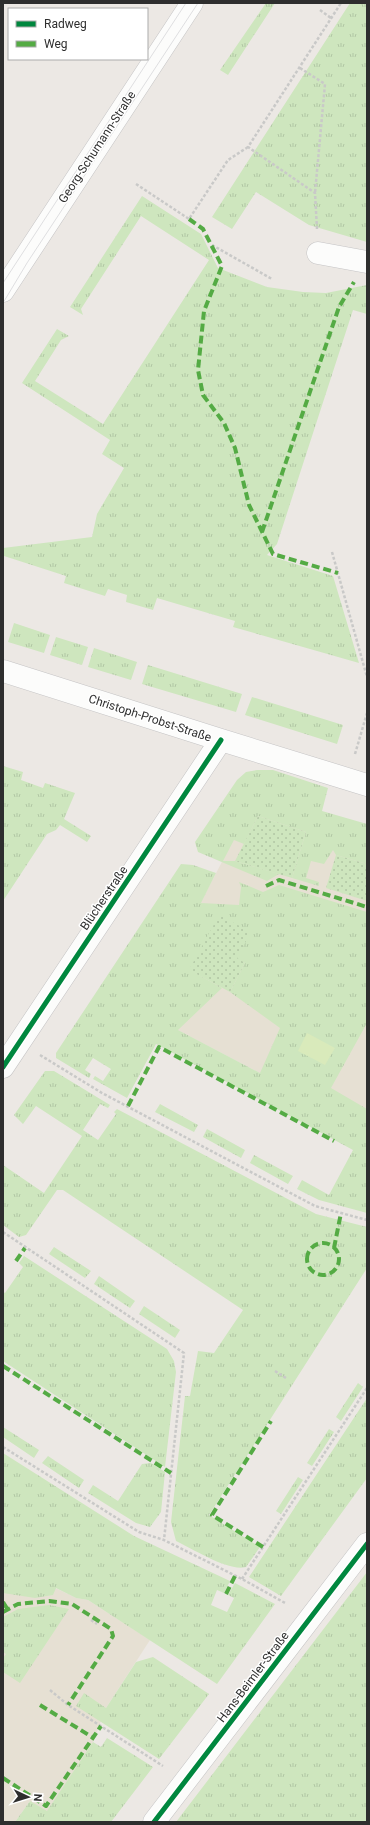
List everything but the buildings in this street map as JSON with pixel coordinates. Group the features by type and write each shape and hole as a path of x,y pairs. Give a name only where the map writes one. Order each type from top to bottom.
{"street":[{"name":"Georg-Schumann-Straße","path":"3,291 192,3"},
{"path":"318,253 367,262"},
{"name":"Christoph-Probst-Straße","path":"3,671 367,785"},
{"name":"Blücherstraße","path":"4,1063 20,1043 221,740"},
{"name":"Hans-Beimler-Straße","path":"154,1822 367,1544"}],"path":[{"path":"136,184 189,219 228,160 248,147 342,3"},
{"path":"320,10 332,18"},
{"path":"300,68 326,84 315,193 318,253"},
{"path":"248,147 315,193"},
{"path":"212,245 272,280"},
{"path":"332,552 367,677"},
{"path":"356,754 367,713"},
{"path":"20,1043 102,1093 315,1206 367,1220"},
{"path":"3,1232 184,1353 164,1540"},
{"path":"275,1371 286,1378"},
{"path":"242,1579 367,1388"},
{"path":"3,1447 139,1532 164,1540 286,1603"},
{"path":"91,1620 97,1624"},
{"path":"50,1690 68,1705 163,1766"}],"shaded area":[{"path":"254,801 367,836 367,1129 143,1012"},
{"path":"3,1577 45,1583 76,1598 88,1600 150,1640 106,1708 93,1742 47,1812 30,1801 15,1822 3,1822"}],"green space":[{"path":"266,3 275,3 228,75 220,70"},
{"path":"350,3 367,3 367,242 309,225 256,192 232,229 212,217"},
{"path":"142,196 201,234 218,268 267,287 303,292 326,293 367,285 367,314 353,310 277,544 267,555 333,576 359,663 233,627 235,621 157,598 153,610 126,602 127,595 108,589 105,596 64,583 66,576 4,556 3,558 3,548 92,537 97,514 124,468 102,454 110,440 22,383 57,329 69,336 61,340 35,381 103,424 209,260 141,216 81,309 83,315 70,307"},
{"path":"14,623 50,635 44,653 8,642"},
{"path":"56,637 88,647 82,665 50,655"},
{"path":"94,648 137,662 131,680 88,667"},
{"path":"148,665 242,694 236,712 142,684"},
{"path":"252,697 343,725 337,744 245,715"},
{"path":"3,766 23,772 21,780 43,788 45,783 75,793 64,819 91,836 87,842 60,825 56,830 47,834 3,901"},
{"path":"273,770 328,788 322,811 367,824 367,864 336,855 333,850 324,864 311,861 306,878 319,882 319,886 292,878 306,832 258,816 244,844 234,840 223,861 235,861 279,874 267,881 198,852 195,842 237,780 246,772"},
{"path":"258,816 306,832 292,878 235,861"},
{"path":"336,855 367,864 367,901 326,888"},
{"path":"181,864 193,865 216,873 201,903 239,905 241,887 239,882 263,892 279,885 367,912 367,1023 331,1088 367,1109 367,1213 319,1200 297,1189 302,1180 329,1195 353,1150 156,1044 127,1098 93,1079 95,1076 103,1081 111,1069 93,1058 85,1070 91,1074 89,1078 56,1058 56,1053","holes":["237,959 245,963 230,992 280,1028 260,1073 178,1030 222,988 190,970"]},
{"path":"219,915 251,932 237,958 245,963 230,992 189,970"},
{"path":"307,1033 335,1048 325,1065 298,1051"},
{"path":"45,1071 54,1071 110,1105 108,1108 100,1104 83,1130 98,1140 116,1114 114,1112 117,1109 316,1214 367,1227 367,1268 209,1515 260,1547 246,1567 239,1568 221,1563 176,1541 171,1522 185,1396 190,1396 198,1351 214,1353 243,1310 63,1190 57,1190 26,1235 19,1237 3,1225 3,1165 44,1193 82,1136 36,1106 23,1124 14,1115"},
{"path":"160,1104 198,1125 194,1132 155,1112"},
{"path":"207,1129 245,1150 241,1158 203,1137"},
{"path":"254,1155 293,1176 288,1184 250,1163"},
{"path":"54,1247 91,1271 85,1278 49,1254"},
{"path":"24,1256 167,1349 174,1361 176,1372 165,1467 3,1361 3,1292 5,1293 23,1267 19,1263"},
{"path":"99,1276 135,1301 130,1308 94,1284"},
{"path":"144,1306 180,1330 175,1338 139,1314"},
{"path":"358,1383 363,1387 341,1421 336,1417"},
{"path":"367,1398 367,1478 281,1596 249,1577"},
{"path":"3,1427 39,1450 34,1458 3,1437"},
{"path":"329,1429 334,1432 312,1466 307,1463"},
{"path":"3,1453 134,1536 230,1581 224,1593 217,1590 211,1605 227,1612 234,1598 228,1595 235,1583 275,1604 217,1684 88,1600 76,1598 56,1588 53,1595 35,1598 3,1593"},
{"path":"48,1456 84,1480 79,1488 42,1463"},
{"path":"151,1463 165,1472 161,1512 150,1527 136,1523 88,1493 93,1485 118,1501 142,1464"},
{"path":"298,1477 303,1480 281,1514 276,1511"},
{"path":"367,1572 367,1822 176,1822 361,1580"},
{"path":"49,1605 69,1609 20,1683 3,1672 3,1658 6,1654 3,1652 3,1617 18,1609"},
{"path":"153,1657 209,1694 159,1759 76,1706 84,1693 106,1708 136,1662"},
{"path":"107,1738 153,1767 111,1822 15,1822 30,1801 47,1811 93,1742 101,1747"}],"tram line":[{"path":"3,283 186,3"},
{"path":"3,303 27,263 198,3"}],"marked path":[{"path":"189,219 203,229 222,266 204,311 198,370 203,395 224,423 235,448 249,505 273,554 338,573"},
{"path":"262,532 339,307 354,282"},
{"path":"266,886 279,880 367,907"},
{"path":"128,1106 159,1047 334,1141"},
{"path":"334,1248 341,1213"},
{"path":"323,1243 334,1248 339,1259 334,1270 323,1275 312,1270 307,1259 312,1248 323,1243"},
{"path":"16,1261 25,1248"},
{"path":"3,1366 171,1473"},
{"path":"263,1547 212,1515 271,1421"},
{"path":"226,1594 235,1576"},
{"path":"3,1612 18,1604 49,1601 72,1604 111,1629 113,1636 68,1705"},
{"path":"3,1602 8,1610"},
{"path":"40,1705 92,1737"},
{"path":"3,1778 46,1806 101,1726"}],"cycle path":[{"path":"3,1067 221,740"},
{"path":"154,1822 367,1544"}]}
